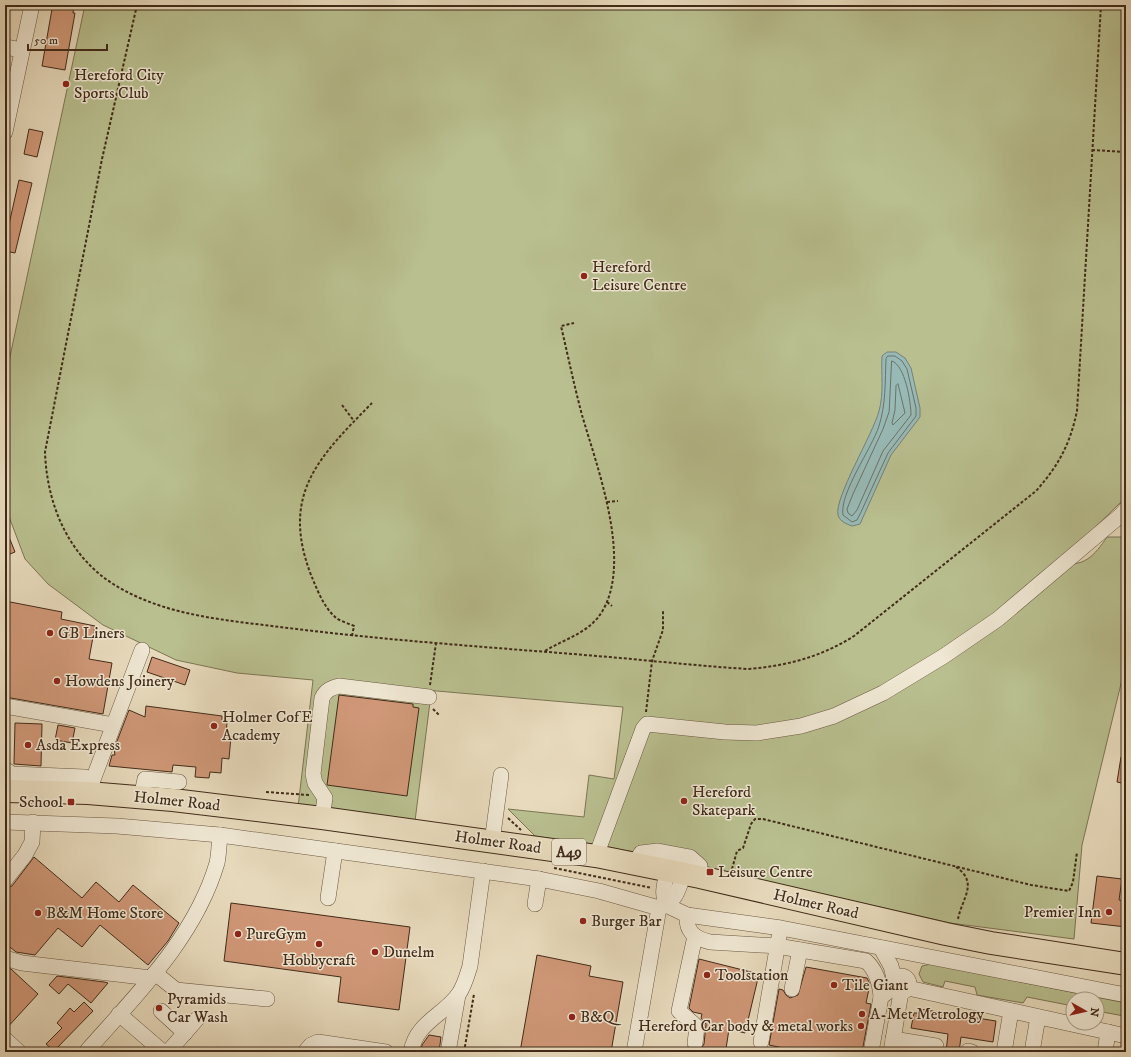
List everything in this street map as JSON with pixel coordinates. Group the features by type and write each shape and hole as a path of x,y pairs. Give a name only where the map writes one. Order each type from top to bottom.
{"highway":[{"name":"Holmer Road","path":"5,791 90,788 141,798 322,818 596,856 684,873 946,934 1126,964"}],"street":[{"path":"5,132 32,5"},
{"path":"5,47 22,50"},
{"path":"596,856 643,729 647,724 725,732 757,733 801,726 834,716 883,693 944,656 998,619 1121,515 1126,509"},
{"path":"90,788 142,650"},
{"path":"322,818 325,798 315,783 313,774 322,698 325,692 331,688 339,686 429,697"},
{"path":"5,706 113,725"},
{"path":"5,769 12,774 86,778 90,788"},
{"path":"492,842 501,775"},
{"path":"141,798 144,779 179,782"},
{"path":"5,822 117,826 220,835 539,879 599,891 687,915 781,928 1126,995"},
{"path":"5,880 25,855 32,842 33,822"},
{"path":"86,1052 153,976 183,936 205,894 217,862 220,835"},
{"path":"328,898 335,851"},
{"path":"634,1052 662,907 676,896 684,873 700,866 690,857 658,851 641,853 635,863"},
{"path":"411,1052 415,1037 422,1028 458,995 466,981 470,966 483,871"},
{"path":"535,904 539,879"},
{"path":"687,915 686,924 689,930 695,936 710,942 777,946 866,961 877,978 881,997 871,1052"},
{"path":"761,1042 781,928"},
{"path":"695,936 678,1011 697,1027 695,1043"},
{"path":"881,948 900,985"},
{"path":"792,989 800,950"},
{"path":"920,956 900,985 892,1046 936,1046"},
{"path":"5,958 22,963 153,976 176,990 267,999"},
{"path":"881,997 885,992 900,985 1126,1036"},
{"path":"448,1052 458,995"},
{"path":"162,1011 185,1033"},
{"path":"1004,1052 1011,1011"},
{"path":"119,1014 163,1052"},
{"path":"1032,1052 1038,1016"},
{"path":"168,1052 197,1019"},
{"path":"1105,1052 1108,1032"},
{"path":"5,1039 19,1052"},
{"path":"305,1052 311,1045 318,1042 385,1052"}],"path":[{"path":"137,5 102,160 49,425 45,452 46,473 50,498 61,524 75,548 94,569 116,586 143,600 203,618 352,636 721,668 748,669 772,667 818,655 838,646 875,620 1036,491 1052,473 1065,451 1073,430 1077,411 1102,5"},
{"path":"1092,150 1126,152"},
{"path":"544,652 587,629 603,610 607,602 610,594 613,571 613,546 607,502 582,415 561,326 574,323"},
{"path":"352,636 354,626 335,618 320,596 301,544 299,521 302,499 309,478 321,458 372,403"},
{"path":"342,405 354,421"},
{"path":"607,502 618,500"},
{"path":"607,602 612,606"},
{"path":"643,729 652,661 663,630 663,610"},
{"path":"436,643 429,697 431,706 439,715"},
{"path":"266,792 305,796 321,790"},
{"path":"728,883 737,851 743,848 751,824 755,819 762,819 1031,885 1069,891 1073,882 1077,852"},
{"path":"955,866 965,873 969,882 958,919"}],"green space":[{"name":"Hereford Leisure Centre","path":"85,5 1126,5 1126,493 1124,499 1060,562 1075,564 1082,562 1093,555 1107,537 1122,537 1126,534 1126,663 1082,845 1074,939 950,923 641,853 535,836 508,809 584,817 589,775 614,779 623,707 332,682 431,694 415,821 298,807 313,680 237,673 176,660 103,625 48,584 25,559 5,506 5,380"},
{"path":"931,964 1066,991 1065,1004 1027,997 1023,1003 977,995 975,987 945,981 943,987 923,982 919,974 922,966"},
{"path":"1105,999 1126,1003 1126,1022 1124,1016 1105,1012"}],"water":[{"path":"887,352 896,352 905,358 911,368 920,408 920,417 891,455 860,524 852,526 840,519 838,515 838,507 879,411 882,391 882,356"}],"building":[{"path":"56,5 74,5 73,13 75,13 65,70 42,66 52,9 55,9"},
{"path":"29,129 43,132 37,157 24,154"},
{"path":"19,180 32,183 15,253 5,251 5,242"},
{"path":"5,527 15,552 5,556"},
{"name":"Howdens Joinery","path":"5,601 62,612 61,619 95,626 89,659 112,663 103,714 5,697"},
{"path":"152,657 190,670 185,685 147,672"},
{"path":"339,695 413,704 413,707 419,708 407,796 327,785"},
{"path":"146,706 222,716 222,722 227,722 226,736 231,736 229,759 222,758 221,773 210,772 209,778 195,777 196,767 173,765 172,772 109,766 112,755 115,755 114,749 129,710 145,717"},
{"name":"Asda Express","path":"15,723 42,724 41,766 14,764"},
{"path":"58,725 75,728 72,743 55,740"},
{"path":"1121,757 1126,758 1126,784 1117,782"},
{"path":"34,857 82,898 96,882 119,902 133,885 179,923 168,941 148,965 100,925 82,947 58,928 35,955 16,952 5,943 5,889 12,886"},
{"name":"Premier Inn","path":"1097,876 1122,879 1119,900 1126,901 1126,927 1091,923"},
{"path":"231,903 410,927 399,1010 338,1002 341,977 224,961"},
{"name":"B&Q","path":"537,955 591,966 589,976 623,982 611,1052 520,1052"},
{"path":"699,959 759,974 745,1033 729,1029 726,1049 723,1048 723,1052 699,1052 704,1044 706,1024 701,1018 702,1014 693,1012 689,1008"},
{"path":"5,967 11,969 38,994 5,1030"},
{"path":"806,967 867,978 870,984 866,1003 871,1004 862,1052 787,1052 788,1049 769,1045 779,989 783,990 790,998 798,995"},
{"path":"57,976 108,983 91,1003 68,984 59,994 49,985"},
{"path":"84,1002 93,1011 54,1051 46,1044 62,1028 57,1023 70,1008 74,1012"},
{"path":"920,1009 996,1021 993,1042 961,1037 959,1052 946,1052 948,1034 911,1028 914,1013 919,1013"},
{"path":"429,1035 441,1037 439,1052 421,1052 422,1045"}],"place":[{"name":"Hereford City Sports Club","path":"66,84"},
{"name":"Hereford Leisure Centre","path":"584,276"},
{"name":"GB Liners","path":"50,633"},
{"name":"Howdens Joinery","path":"57,681"},
{"name":"Holmer CofE Academy","path":"214,726"},
{"name":"Asda Express","path":"28,745"},
{"name":"Hereford Skatepark","path":"684,801"},
{"name":"School","path":"71,802"},
{"name":"Leisure Centre","path":"710,872"},
{"name":"Premier Inn","path":"1109,912"},
{"name":"B&M Home Store","path":"38,913"},
{"name":"Burger Bar","path":"583,921"},
{"name":"PureGym","path":"238,934"},
{"name":"Hobbycraft","path":"319,944"},
{"name":"Dunelm","path":"375,952"},
{"name":"Toolstation","path":"707,975"},
{"name":"Tile Giant","path":"834,985"},
{"name":"Pyramids Car Wash","path":"159,1008"},
{"name":"A-Met Metrology","path":"862,1014"},
{"name":"B&Q","path":"572,1017"},
{"name":"Hereford Car body & metal works","path":"861,1026"}]}
